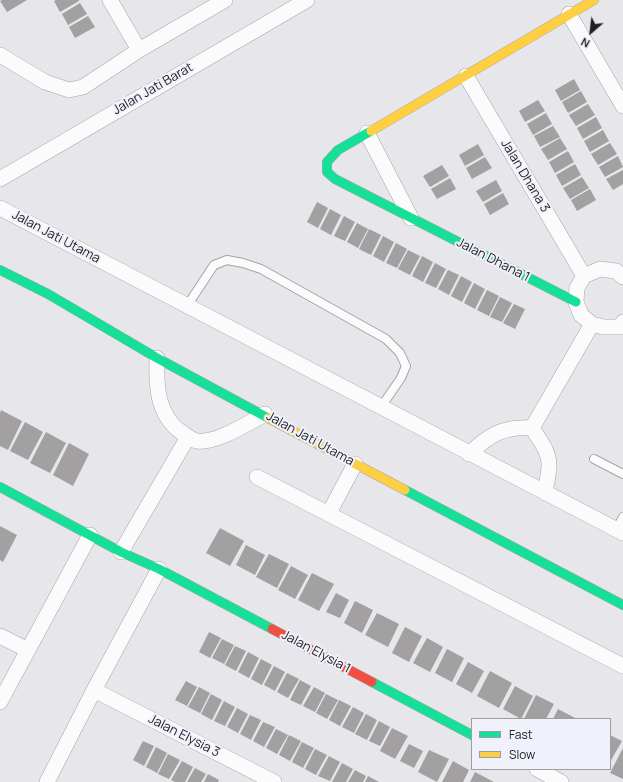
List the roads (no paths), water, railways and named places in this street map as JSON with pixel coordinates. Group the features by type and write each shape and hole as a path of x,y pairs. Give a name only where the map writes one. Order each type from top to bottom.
{"street":[{"path":"110,0 139,50"},
{"path":"0,55 44,82 68,90 82,87 139,50 225,0"},
{"name":"Jalan Jati Barat","path":"0,179 307,0"},
{"path":"411,218 367,133 594,0"},
{"path":"569,14 623,106"},
{"name":"Jalan Dhana 3","path":"466,76 584,276"},
{"name":"Jalan Dhana 1","path":"367,133 338,150 327,162 326,172 335,179 576,302"},
{"name":"Jalan Jati Utama","path":"0,208 469,454 545,493 621,527"},
{"path":"622,326 603,326 592,324 581,315 576,302 577,288 584,276 600,269 616,271 623,277"},
{"name":"Jalan Jati Utama","path":"0,270 48,294 157,358 265,414 355,464 623,604"},
{"path":"532,428 592,324"},
{"path":"157,358 156,381 163,411 170,423 197,441 225,435 265,414"},
{"path":"469,454 484,440 495,433 506,429 520,427 532,428"},
{"path":"532,428 543,444 547,453 549,465 545,493"},
{"path":"120,552 188,436"},
{"path":"329,513 355,464"},
{"path":"257,477 622,665"},
{"name":"Jalan Elysia 1","path":"0,487 120,552 159,569 471,734"},
{"path":"0,702 90,535"},
{"path":"47,782 94,690 159,569"},
{"path":"0,636 28,650"},
{"name":"Jalan Elysia 3","path":"94,690 274,782"},
{"path":"539,770 562,782"}],"lane":[{"path":"187,306 214,265 227,260 261,269 386,339 400,353 406,366 401,378 381,407"},
{"path":"594,459 623,474"}]}
